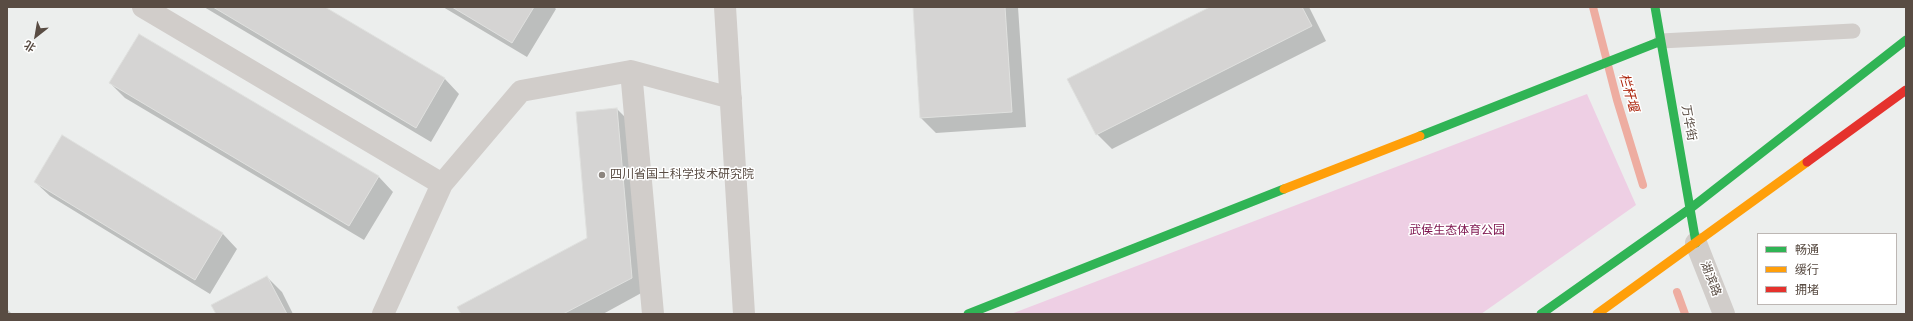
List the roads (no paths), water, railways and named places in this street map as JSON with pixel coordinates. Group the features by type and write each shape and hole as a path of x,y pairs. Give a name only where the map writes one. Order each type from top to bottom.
{"street":[{"path":"143,7 442,184"},
{"path":"725,7 744,314"},
{"name":"万华街","path":"1655,7 1696,243"},
{"path":"1541,314 1691,208 1906,40"},
{"path":"968,314 1661,41"},
{"path":"631,71 653,314"},
{"path":"383,314 442,184 521,91 631,71 731,98"},
{"path":"1598,314 1906,90"},
{"name":"湖滨路","path":"1696,243 1724,314"}],"lane":[{"path":"1661,41 1853,31"}],"waterway":[{"name":"栏杆堰","path":"1593,7 1617,100 1643,185"},
{"name":"栏杆堰","path":"1677,292 1685,314"}],"place":[{"name":"四川省国土科学技术研究院","path":"602,175"}],"park label":[{"name":"武侯生态体育公园","path":"1457,231"}]}
